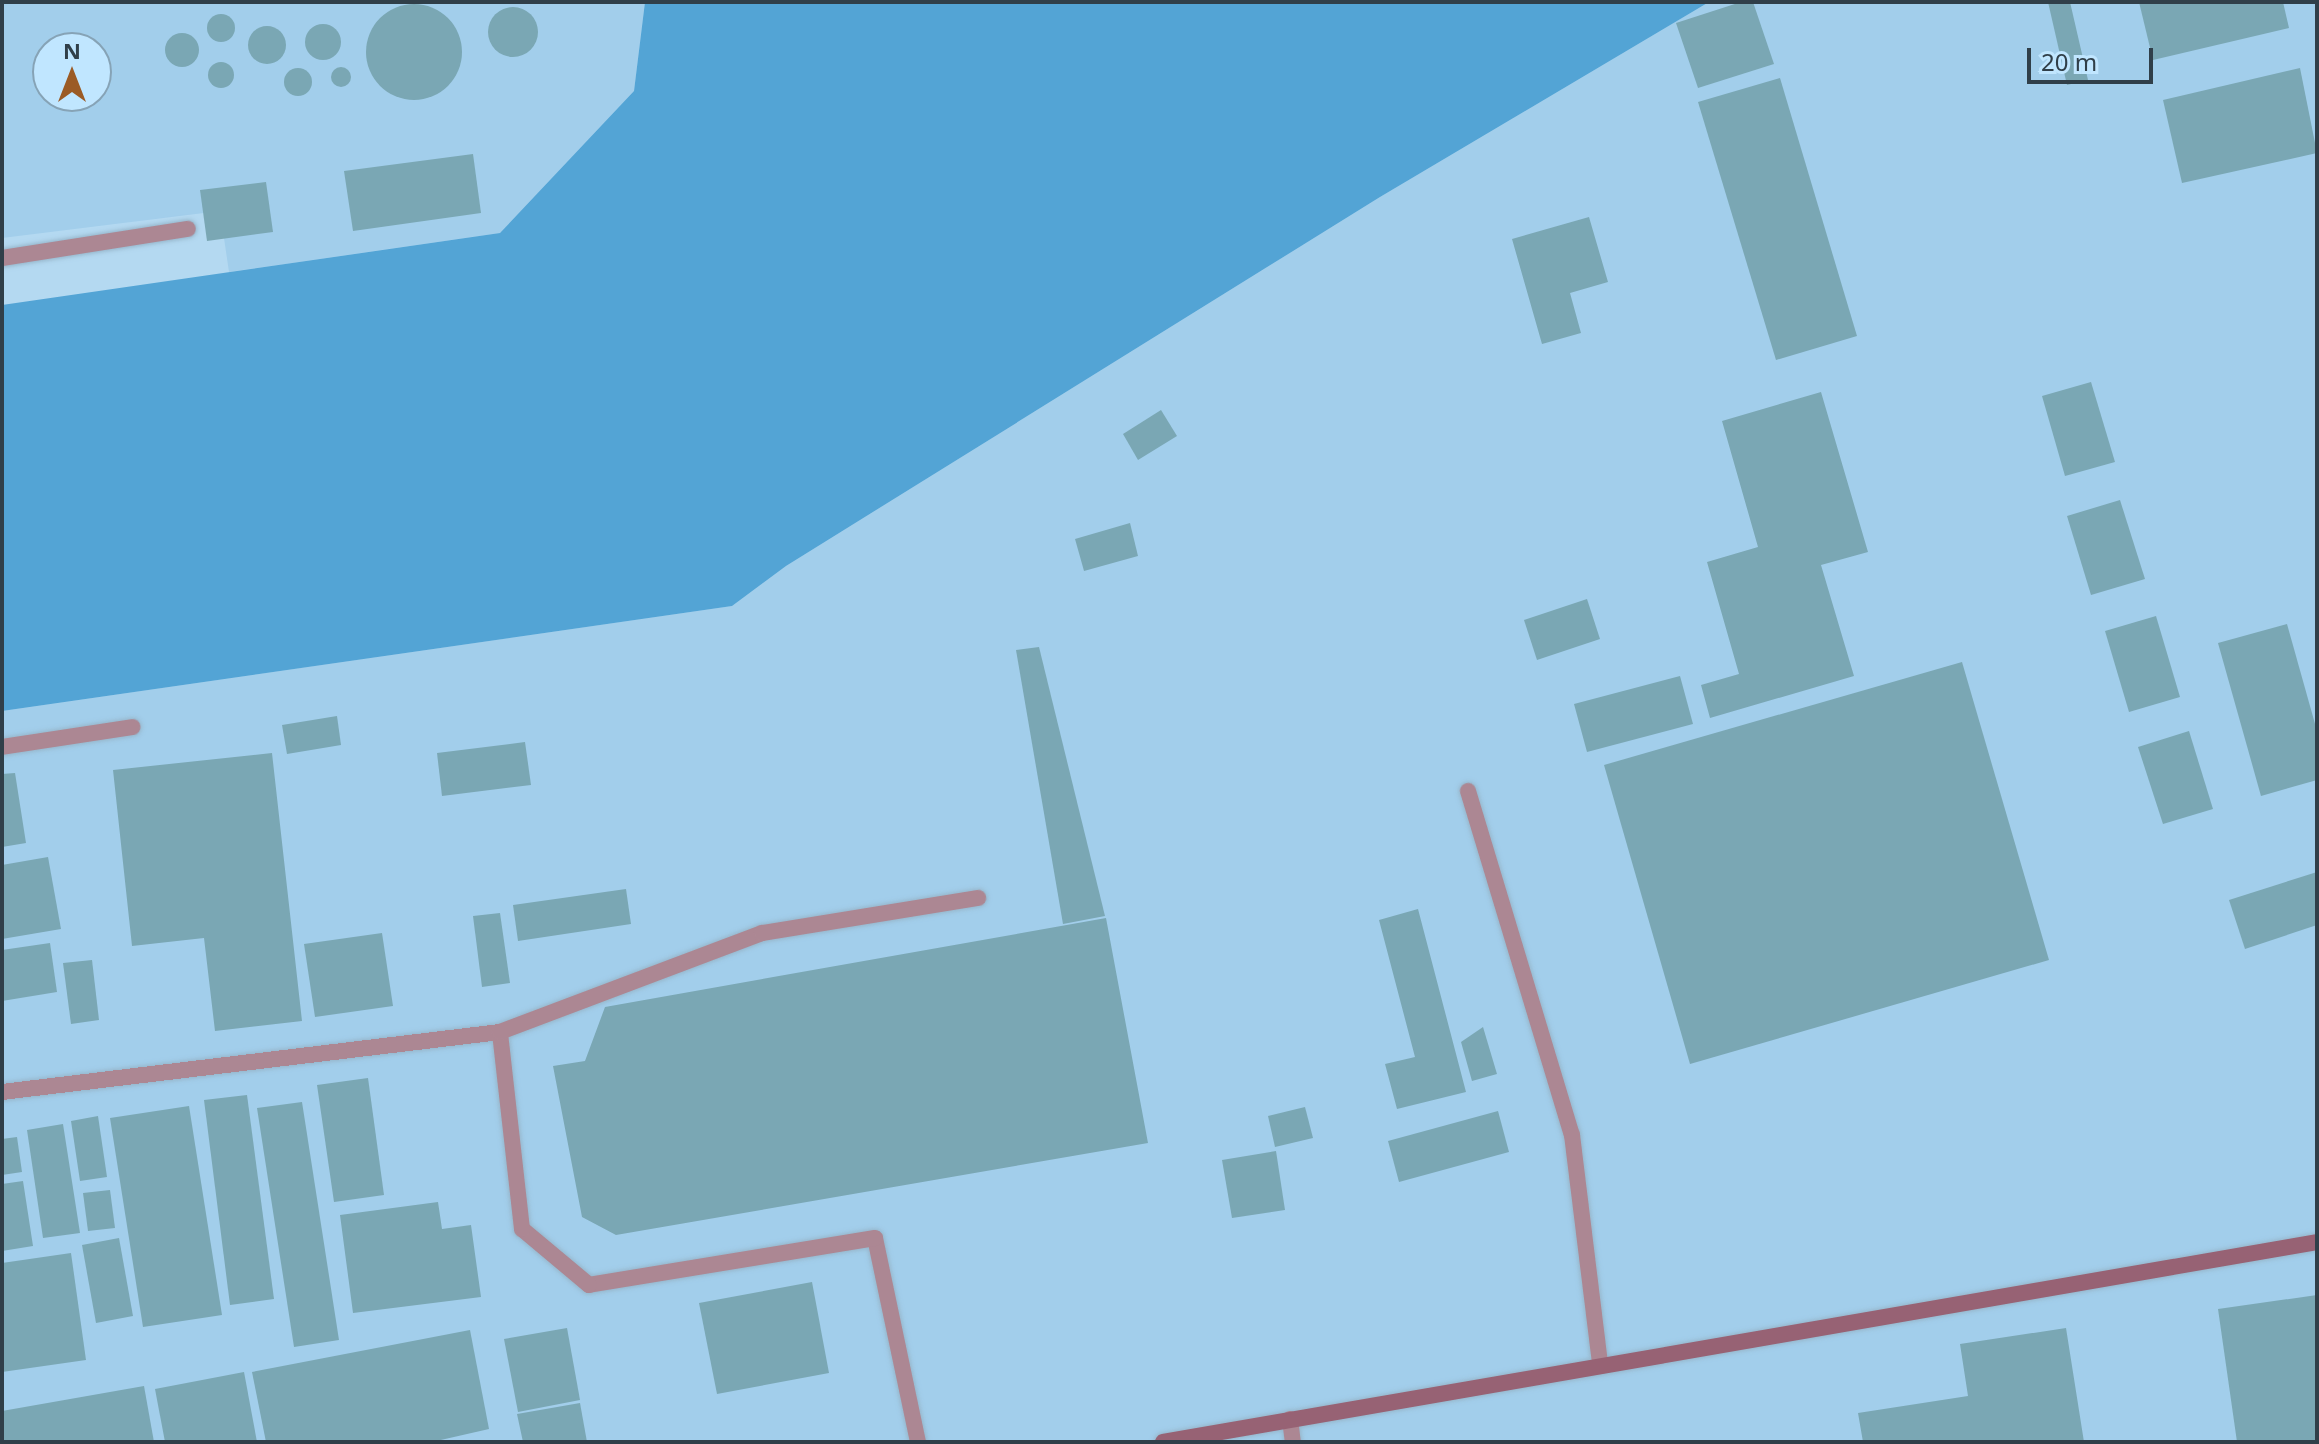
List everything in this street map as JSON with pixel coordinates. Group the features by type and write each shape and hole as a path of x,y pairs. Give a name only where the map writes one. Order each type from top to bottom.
{"street":[{"path":"1163,1442 2317,1242"}],"lane":[{"path":"2,258 188,229"},
{"path":"2,747 132,727"},
{"path":"1468,791 1572,1135 1600,1364"},
{"path":"2,1092 500,1032 762,933 978,898"},
{"path":"500,1032 522,1229 589,1285 875,1238 918,1442"},
{"path":"1290,1419 1293,1442"}],"shaded area":[{"path":"2,2 645,2 634,91 500,233 229,272 220,211 2,238"},
{"path":"645,2 1709,2 1380,197 786,566 732,606 2,711 2,305 500,233 634,91"},
{"path":"1709,2 2317,2 2317,1442 2,1442 2,711 732,606 786,566 1380,197"}],"building":[{"path":"1741,2 1753,2 1774,64 1698,88 1676,23"},
{"path":"2048,2 2070,2 2088,80 2067,85"},
{"path":"2139,2 2283,2 2289,28 2153,60"},
{"path":"414,4 432,8 448,18 458,34 462,52 458,70 448,86 432,96 414,100 396,96 380,86 370,70 366,52 370,34 380,18 396,8"},
{"path":"513,7 530,15 538,32 530,49 513,57 496,49 488,32 496,15"},
{"path":"221,14 231,18 235,28 231,38 221,42 211,38 207,28 211,18"},
{"path":"323,24 336,29 341,42 336,55 323,60 310,55 305,42 310,29"},
{"path":"267,26 281,31 286,45 281,59 267,64 253,59 248,45 253,31"},
{"path":"182,33 194,38 199,50 194,62 182,67 170,62 165,50 170,38"},
{"path":"221,62 230,66 234,75 230,84 221,88 212,84 208,75 212,66"},
{"path":"341,67 348,70 351,77 348,84 341,87 334,84 331,77 334,70"},
{"path":"298,68 308,72 312,82 308,92 298,96 288,92 284,82 288,72"},
{"path":"2300,68 2317,153 2182,183 2163,100"},
{"path":"1780,78 1857,336 1776,360 1698,102"},
{"path":"473,154 481,213 353,231 344,171"},
{"path":"266,182 273,232 207,241 200,190"},
{"path":"1589,217 1608,282 1570,293 1581,333 1542,344 1512,239"},
{"path":"2091,382 2115,462 2065,476 2042,396"},
{"path":"1821,392 1868,552 1821,565 1854,676 1710,718 1701,685 1739,674 1707,562 1758,547 1722,421"},
{"path":"1161,410 1177,436 1138,460 1123,434"},
{"path":"2120,500 2145,579 2091,595 2067,516"},
{"path":"1130,523 1138,556 1084,571 1075,539"},
{"path":"1587,599 1600,639 1537,660 1524,620"},
{"path":"2156,616 2180,697 2129,712 2105,631"},
{"path":"2287,624 2317,731 2317,780 2261,796 2218,643"},
{"path":"1039,647 1105,916 1063,924 1016,650"},
{"path":"1962,662 2049,960 1690,1064 1604,765"},
{"path":"1680,676 1693,724 1587,752 1574,704"},
{"path":"337,716 341,745 287,754 282,725"},
{"path":"2189,731 2213,809 2163,824 2138,747"},
{"path":"525,742 531,785 442,796 437,753"},
{"path":"272,753 302,1021 215,1031 204,938 132,946 113,770"},
{"path":"15,773 26,843 2,847 2,774"},
{"path":"48,857 61,929 2,939 2,865"},
{"path":"2317,872 2317,925 2245,949 2229,900"},
{"path":"626,889 631,924 518,941 513,905"},
{"path":"1418,909 1466,1092 1397,1109 1385,1064 1415,1057 1379,920"},
{"path":"500,913 510,983 482,987 473,916"},
{"path":"1106,918 1148,1143 616,1235 582,1217 553,1066 585,1061 605,1007"},
{"path":"382,933 393,1006 315,1017 304,944"},
{"path":"50,943 57,992 2,1001 2,950"},
{"path":"92,960 99,1020 71,1024 63,963"},
{"path":"1483,1027 1497,1074 1472,1081 1461,1042"},
{"path":"368,1078 384,1195 334,1202 317,1085"},
{"path":"247,1095 274,1299 230,1305 204,1100"},
{"path":"302,1102 339,1340 294,1347 257,1108"},
{"path":"189,1106 222,1315 143,1327 110,1118"},
{"path":"1305,1107 1313,1138 1275,1147 1268,1116"},
{"path":"1498,1111 1509,1152 1399,1182 1388,1141"},
{"path":"98,1116 107,1177 80,1181 71,1121"},
{"path":"63,1124 80,1233 43,1238 27,1130"},
{"path":"17,1137 22,1172 2,1175 2,1139"},
{"path":"1276,1151 1285,1210 1232,1218 1222,1160"},
{"path":"23,1181 33,1246 2,1251 2,1184"},
{"path":"110,1190 115,1228 88,1231 83,1193"},
{"path":"438,1202 442,1229 471,1225 481,1297 353,1313 340,1215"},
{"path":"119,1238 133,1316 96,1323 82,1245"},
{"path":"71,1253 86,1360 2,1372 2,1263"},
{"path":"812,1282 829,1373 717,1394 699,1303"},
{"path":"2317,1295 2317,1442 2237,1442 2218,1309"},
{"path":"567,1328 580,1400 518,1412 504,1339"},
{"path":"2066,1328 2084,1442 1863,1442 1858,1413 1968,1396 1960,1344"},
{"path":"470,1330 489,1429 432,1442 266,1442 252,1372"},
{"path":"244,1372 257,1442 165,1442 155,1389"},
{"path":"144,1386 154,1442 2,1442 2,1411"},
{"path":"580,1403 587,1442 523,1442 517,1414"}]}
